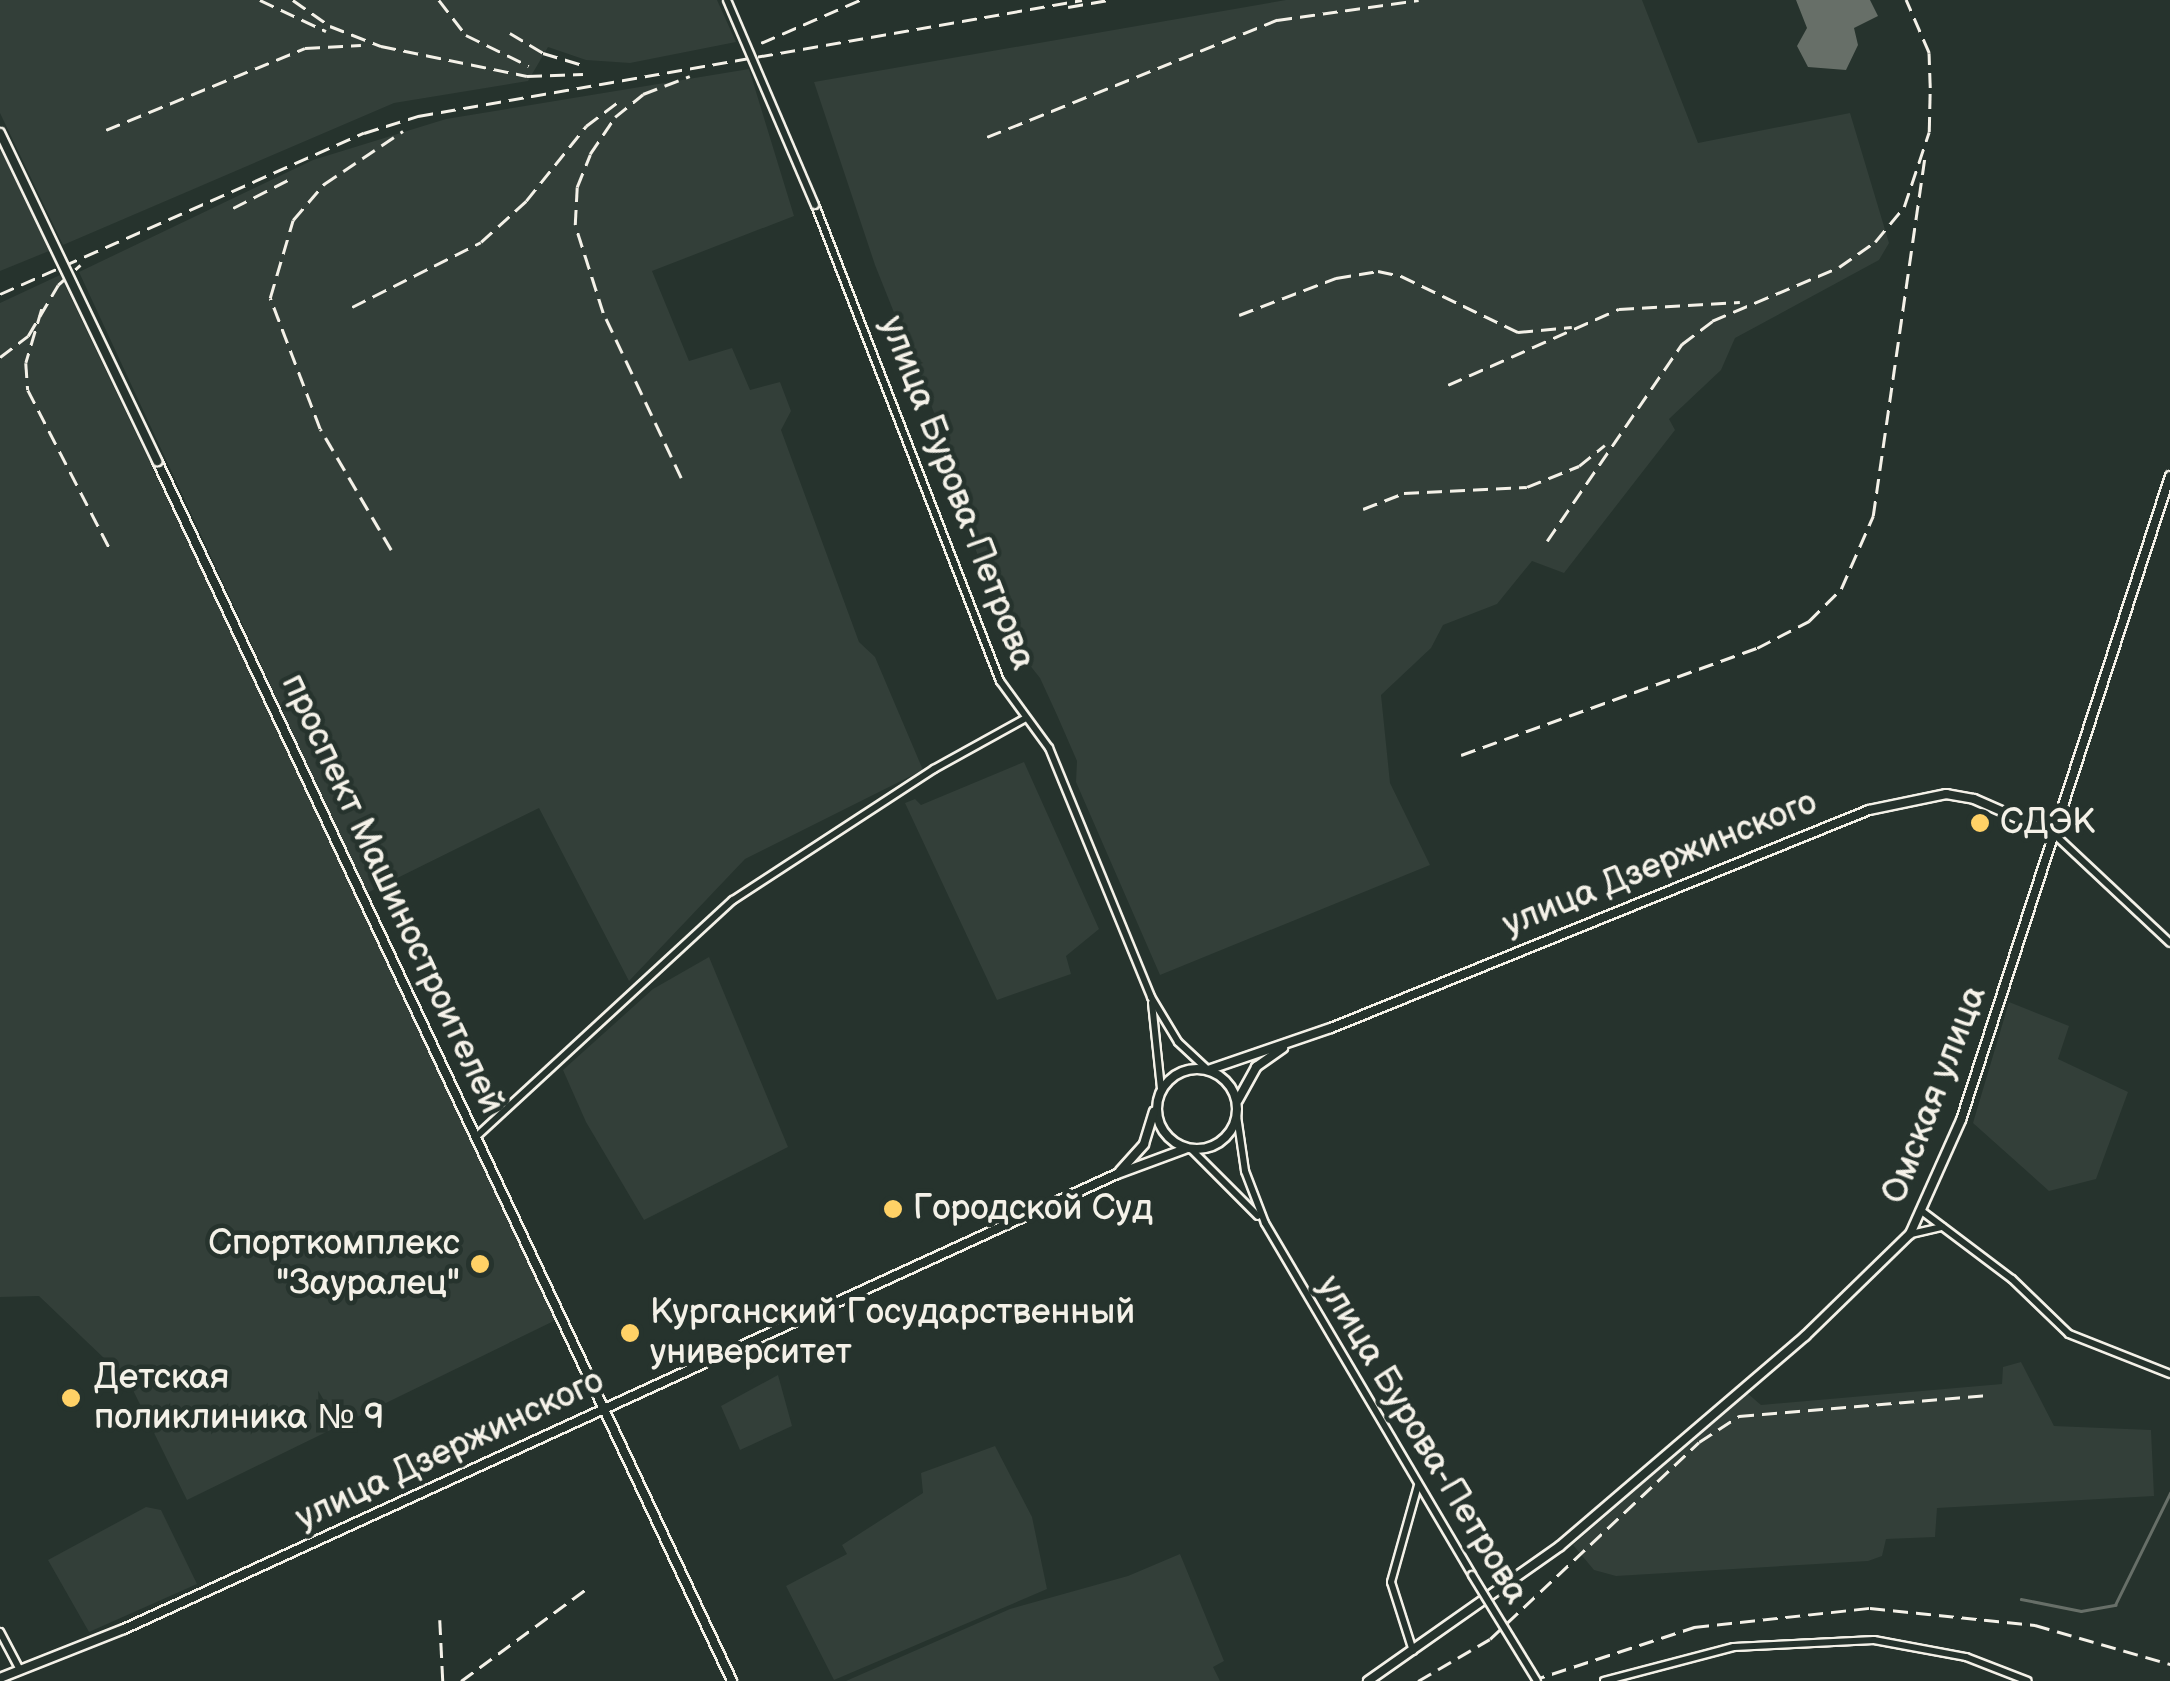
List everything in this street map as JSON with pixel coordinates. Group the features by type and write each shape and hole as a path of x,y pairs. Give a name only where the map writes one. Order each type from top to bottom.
{"main road":[{"name":"улица Бурова-Петрова","path":"726,0 816,205 992,662 1048,748 1151,996 1178,1042 1208,1069"},
{"name":"проспект Машиностроителей","path":"0,133 732,1681"},
{"name":"Омская улица","path":"1368,1681 1560,1546 1805,1336 1910,1234 1961,1120 2170,476"},
{"path":"476,1136 733,900 934,769 1026,718"},
{"name":"улица Дзержинского","path":"1208,1069 1291,1042 1869,810 1946,794 1974,798 2054,834"},
{"path":"2054,834 2170,943"},
{"name":"улица Бурова-Петрова","path":"1151,996 1161,1089"},
{"name":"улица Дзержинского","path":"1237,1102 1256,1067 1291,1042"},
{"path":"1208,1069 1224,1078 1237,1102 1237,1116 1219,1142 1189,1149 1162,1130 1156,1102 1161,1089 1183,1070 1208,1069"},
{"name":"улица Дзержинского","path":"1117,1174 1144,1144 1156,1102"},
{"name":"улица Бурова-Петрова","path":"1237,1116 1245,1171 1264,1224 1537,1681"},
{"name":"улица Бурова-Петрова","path":"1189,1149 1264,1224"},
{"name":"улица Дзержинского","path":"0,1678 606,1410 1117,1174 1189,1149"},
{"path":"1923,1212 2012,1279 2069,1334 2170,1374"},
{"path":"1910,1234 1943,1227"},
{"path":"1412,1651 1391,1582 1418,1484"},
{"path":"1410,1511 1429,1502"},
{"path":"0,1632 21,1671"},
{"path":"1604,1681 1734,1647 1874,1640 1966,1657 2028,1681"}],"shaded area":[{"path":"0,0 717,0 736,42 630,63 586,60 548,47 528,81 394,103 63,245 0,113"},
{"path":"1286,0 1642,0 1698,143 1850,113 1889,243 1879,260 1735,338 1721,370 1669,419 1675,430 1564,573 1532,561 1497,604 1443,625 1431,648 1381,695 1390,783 1430,865 1160,975 1076,782 1077,761 1057,715 1040,678 1009,639 955,494 965,490 875,265 814,82"},
{"path":"1796,0 1870,0 1878,16 1854,28 1858,45 1846,70 1808,67 1797,46 1807,28"},
{"path":"749,69 794,216 652,271 689,361 732,348 750,390 780,382 791,411 781,430 859,642 875,657 923,770 745,859 629,981 539,808 367,893 79,272 313,160 446,119"},
{"path":"0,148 49,251 0,271"},
{"path":"60,275 560,1318 187,1500 129,1382 39,1296 0,1297 0,303"},
{"path":"1024,762 1099,929 1066,956 1071,974 997,1000 905,803 915,799 921,805"},
{"path":"709,957 788,1147 644,1220 586,1122 563,1070 653,989"},
{"path":"2009,1002 2069,1026 2058,1059 2128,1092 2096,1179 2049,1191 1973,1123"},
{"path":"2021,1362 2054,1426 2151,1430 2154,1496 1937,1508 1935,1537 1886,1539 1882,1556 1868,1561 1616,1576 1594,1570 1573,1545 1747,1393 1761,1405 2002,1384 2003,1367"},
{"path":"778,1375 792,1426 740,1450 721,1406"},
{"path":"995,1446 1032,1517 1047,1589 834,1680 786,1586 847,1554 842,1545 923,1493 921,1473"},
{"path":"146,1507 161,1510 197,1584 89,1632 48,1560"},
{"path":"1180,1554 1224,1661 1213,1667 1220,1681 846,1681 1010,1609 1128,1576"}],"waterway":[{"path":"2021,1599 2081,1611 2115,1605 2170,1493"}],"railway":[{"path":"260,0 326,31"},
{"path":"293,0 330,26 381,46 527,76 583,74"},
{"path":"439,0 466,35 529,66"},
{"path":"761,43 860,0"},
{"path":"0,294 364,133 418,116 1082,0"},
{"path":"1068,7 1108,0"},
{"path":"987,137 1277,20 1419,0"},
{"path":"1547,541 1682,344 1712,321 1839,267 1875,242 1904,207 1929,132 1930,88 1929,53 1906,0"},
{"path":"510,33 543,53 586,66"},
{"path":"106,130 305,48 361,45"},
{"path":"681,478 603,313 575,225 577,187 590,154 615,117 643,94 690,76"},
{"path":"352,307 481,242 526,201 586,126 616,103"},
{"path":"391,550 320,429 270,298 293,220 324,184 403,131"},
{"path":"1461,755 1757,648 1809,621 1841,589 1873,516 1925,153"},
{"path":"233,208 290,179"},
{"path":"0,357 28,336 58,285 80,265"},
{"path":"1239,315 1336,278 1378,271 1401,276 1518,332 1572,327"},
{"path":"1448,385 1619,309 1740,302"},
{"path":"42,309 26,363 28,390 111,551"},
{"path":"1363,509 1404,493 1527,487 1579,466 1605,445"},
{"path":"1418,1681 1490,1639 1699,1442 1739,1416 1988,1395"},
{"path":"461,1681 585,1590"},
{"path":"1530,1681 1694,1627 1870,1608 2035,1625 2170,1664"},
{"path":"440,1620 443,1681"}],"place":[{"name":"СДЭК","path":"1980,823"},
{"name":"Городской Суд","path":"893,1209"},
{"name":"Спорткомплекс \"Зауралец\"","path":"480,1264"},
{"name":"Курганский Государственный университет","path":"630,1333"},
{"name":"Детская поликлиника № 9","path":"71,1398"}]}
